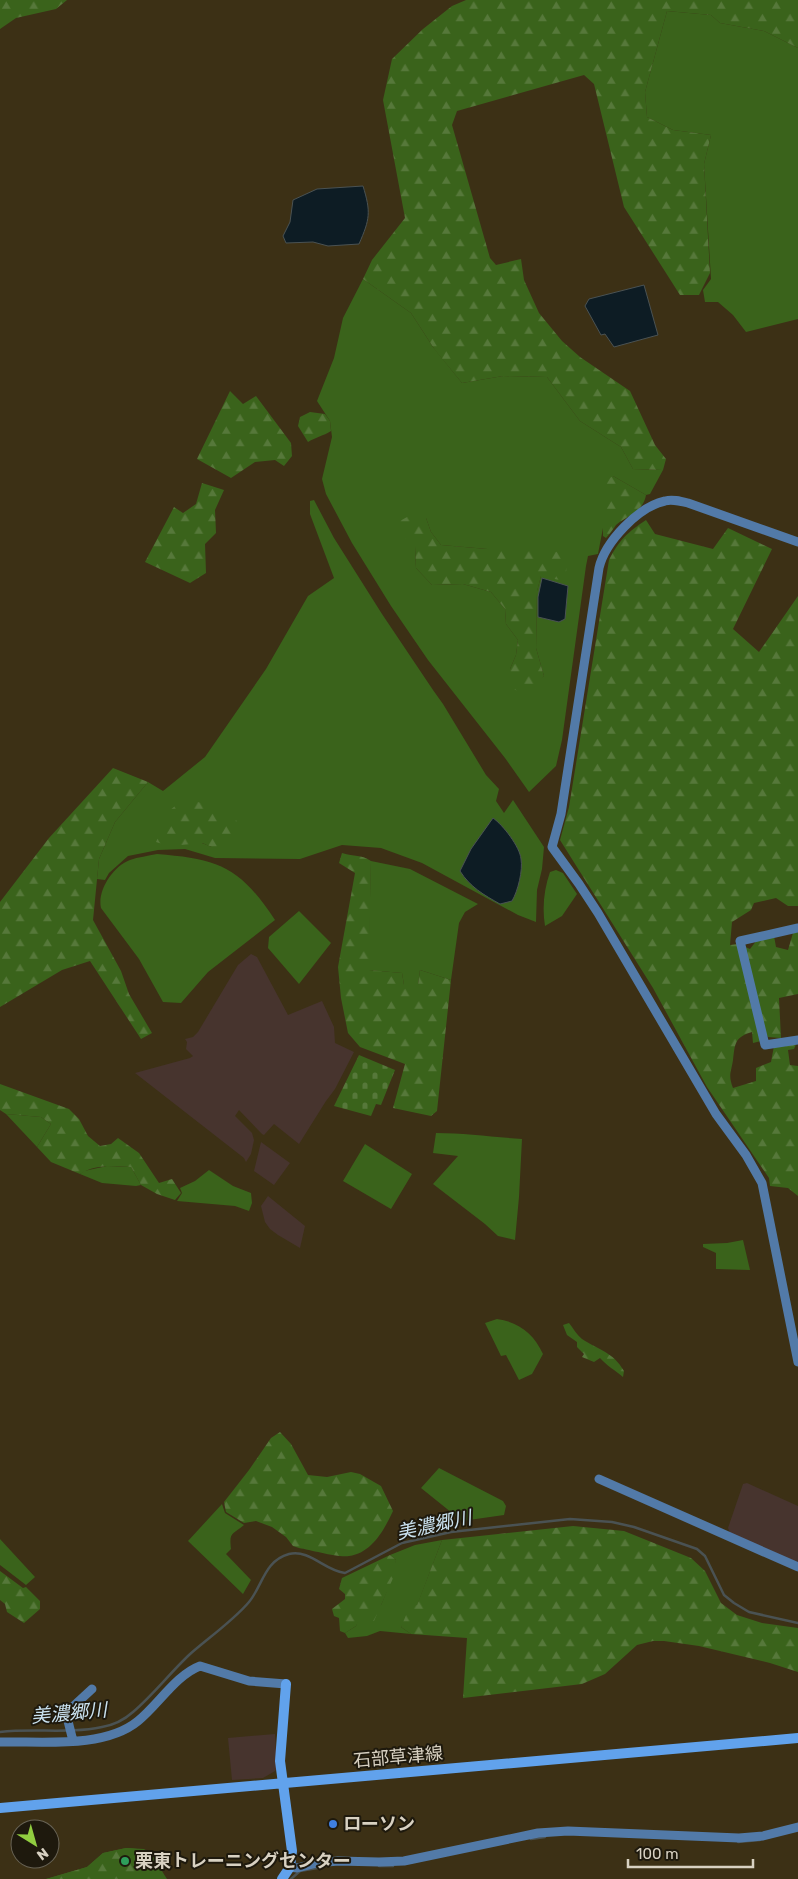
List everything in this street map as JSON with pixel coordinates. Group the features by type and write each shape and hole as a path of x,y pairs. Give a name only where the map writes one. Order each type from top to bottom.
{"main road":[{"path":"282,1879 290,1867 292,1851 280,1761 286,1684"},
{"name":"石部草津線","path":"0,1808 798,1738"}],"street":[{"path":"798,542 675,500 664,501 645,511 615,535 601,560 599,568 561,814 552,847 580,884 716,1114 746,1155 762,1183 798,1362"},
{"path":"798,928 740,941 766,1045 798,1040"},
{"path":"599,1479 798,1567"},
{"path":"0,1742 57,1742 73,1738 101,1738 122,1731 137,1722 185,1674 200,1662 237,1678 286,1684"},
{"path":"73,1738 66,1713 92,1689"},
{"path":"290,1867 297,1868 316,1862 404,1861 538,1833 568,1830 739,1838 763,1836 798,1827"}],"shaded area":[{"path":"251,954 257,957 288,1015 322,1001 334,1027 335,1043 354,1052 335,1089 299,1144 274,1124 264,1135 262,1134 239,1110 235,1116 252,1133 254,1140 251,1154 246,1162 244,1158 135,1073 193,1056 186,1049 187,1042 185,1039 193,1037 198,1032 238,965"},
{"path":"261,1142 290,1163 274,1185 254,1171"},
{"path":"268,1196 305,1226 300,1248 278,1235 265,1222 261,1206"},
{"path":"747,1483 798,1506 798,1563 730,1533 728,1528 743,1484"},
{"path":"275,1734 277,1768 275,1771 263,1778 232,1780 228,1738"}],"green space":[{"path":"0,0 67,0 56,9 16,18 0,29"},
{"path":"466,0 798,0 798,48 764,31 720,23 711,15 667,11 645,92 647,117 673,130 711,135 704,164 710,273 699,295 680,295 624,207 594,84 584,75 457,111 452,125 490,258 496,265 521,259 524,280 539,313 562,341 580,357 630,391 655,445 666,459 663,470 633,469 621,447 580,421 547,377 503,376 462,383 435,350 411,313 363,279 372,260 405,218 383,100 392,59 423,29 452,6"},
{"path":"667,11 711,15 720,23 764,31 798,48 798,319 746,332 733,315 718,302 705,302 703,290 711,279 704,164 711,135 673,130 647,117 645,92"},
{"path":"363,279 411,313 433,347 462,383 503,376 547,377 580,421 621,447 633,469 663,470 650,494 646,495 613,476 598,554 588,556 586,566 562,740 556,766 529,792 505,758 428,660 391,606 352,543 326,494 322,479 332,437 330,421 317,401 334,358 343,318","holes":["426,518 431,532 441,545 487,549 541,576 537,591 536,648 544,676 531,686 510,669 516,655 518,640 506,624 505,609 491,592 463,584 432,585 416,568 415,546"]},
{"path":"230,391 243,404 256,396 291,443 292,456 284,466 275,460 255,462 231,478 197,459"},
{"path":"310,412 325,414 330,421 331,431 308,442 298,426 300,417"},
{"path":"613,476 646,495 642,505 616,525 606,538 603,536 602,482"},
{"path":"202,483 224,490 215,510 216,533 205,544 206,573 190,583 145,562 174,507 183,513 196,504"},
{"path":"314,500 334,538 382,614 443,704 486,775 499,789 496,801 504,813 513,800 544,847 542,869 537,890 536,922 518,915 422,863 381,848 342,845 300,859 215,858 185,849 158,850 128,856 109,873 105,880 97,879 99,859 115,822 148,782 163,791 205,757 266,669 308,596 334,578 310,514 310,501","holes":["162,827 202,843 157,842"]},
{"path":"414,513 426,518 431,532 441,545 565,552 567,567 564,581 541,576 537,591 536,648 544,676 523,694 512,688 510,669 516,655 518,640 506,624 505,609 491,592 463,584 432,585 416,568 415,546 395,531 400,521"},
{"path":"646,520 655,534 713,549 728,528 772,549 733,629 759,652 798,596 798,906 788,906 776,898 754,903 751,910 732,922 730,945 738,944 750,949 757,940 774,936 776,947 788,950 793,933 798,932 798,994 779,998 781,1038 768,1037 763,1027 761,1041 753,1043 752,1032 742,1036 736,1042 730,1077 733,1088 756,1081 756,1068 771,1062 774,1046 797,1042 794,1049 788,1050 790,1065 798,1066 798,1196 788,1188 770,1186 769,1178 707,1087 653,988 560,840 569,807 609,560 624,537"},
{"path":"113,768 148,782 115,822 99,859 93,920 121,971 129,994 152,1033 141,1039 90,961 62,970 0,1007 0,902 49,838"},
{"path":"199,802 236,820 240,827 231,846 212,847 203,843 169,846 156,842 165,814 179,803"},
{"path":"342,853 360,856 371,861 369,970 402,973 404,985 418,985 420,970 451,980 437,1111 431,1116 393,1108 405,1064 360,1047 348,1033 341,998 338,967 355,873 339,863"},
{"path":"157,854 197,859 226,869 251,888 275,920 208,972 181,1003 163,1002 139,959 101,908 101,894 112,873 130,860"},
{"path":"371,861 410,869 478,904 465,912 459,923 451,980 420,970 418,985 404,985 402,973 368,970"},
{"path":"556,870 563,873 577,894 562,916 545,926 544,899 546,885 550,872"},
{"path":"299,911 331,943 299,984 268,948 269,937"},
{"path":"359,1055 395,1070 381,1105 376,1104 371,1116 334,1106"},
{"path":"0,1084 69,1109 79,1119 88,1136 100,1146 111,1144 118,1138 139,1153 159,1183 172,1179 181,1193 175,1200 157,1194 141,1185 131,1167 98,1167 80,1174 51,1162 37,1147 51,1124 41,1117 6,1114 0,1110"},
{"path":"6,1114 41,1117 51,1124 37,1147"},
{"path":"436,1133 522,1139 515,1240 498,1236 433,1184 458,1156 433,1153"},
{"path":"365,1144 412,1174 391,1209 343,1181"},
{"path":"107,1166 131,1167 141,1185 102,1183 80,1174 84,1171"},
{"path":"209,1170 233,1186 251,1193 252,1203 249,1211 235,1206 177,1201 182,1193 180,1188 195,1181"},
{"path":"743,1240 750,1270 716,1269 716,1253 703,1247 703,1244"},
{"path":"497,1319 512,1323 525,1330 539,1347 543,1354 532,1374 519,1380 506,1355 501,1356 485,1323"},
{"path":"569,1323 582,1339 605,1352 620,1365 624,1371 623,1377 600,1358 594,1362 582,1357 584,1354 577,1347 577,1342 567,1335 563,1325"},
{"path":"280,1432 291,1444 308,1475 327,1477 351,1472 360,1474 381,1486 393,1511 386,1526 371,1545 357,1554 349,1556 332,1555 299,1548 293,1546 286,1537 272,1527 256,1521 244,1523 226,1512 224,1502 271,1438"},
{"path":"439,1468 503,1501 506,1506 504,1515 462,1521 421,1488"},
{"path":"222,1504 225,1513 244,1525 232,1534 230,1539 231,1549 226,1554 251,1580 243,1594 188,1541"},
{"path":"573,1526 624,1531 691,1558 705,1571 721,1603 737,1615 762,1623 798,1628 798,1672 770,1663 699,1646 653,1641 637,1645 605,1674 582,1684 463,1698 467,1638 411,1634 401,1627 410,1606 417,1605 442,1540"},
{"path":"0,1539 35,1577 26,1585 0,1565"},
{"path":"442,1540 417,1606 401,1627 411,1634 380,1631 367,1636 348,1638 345,1633 356,1626 358,1620 381,1605 396,1560 390,1555 415,1545"},
{"path":"390,1555 396,1560 394,1576 374,1621 359,1620 356,1626 345,1633 340,1631 339,1618 334,1616 332,1609 345,1599 345,1594 339,1589 342,1578"},
{"path":"0,1571 23,1588 26,1587 40,1601 40,1609 24,1623 7,1612 5,1604 0,1600"},
{"name":"栗東トレーニングセンター","path":"126,1848 143,1850 152,1855 167,1879 46,1879 87,1867 103,1853"},
{"name":"栗東トレーニングセンター","path":"126,1848 144,1849 152,1854 153,1862 149,1867 142,1867 126,1879 46,1879 87,1867 103,1853"}],"water":[{"path":"363,186 368,215 359,244 328,246 313,242 286,243 283,236 290,222 293,200 317,189"},
{"path":"644,285 658,335 614,347 605,334 601,335 585,306 589,299"},
{"path":"542,578 568,586 565,619 559,622 538,617 538,597"},
{"path":"493,818 506,831 514,843 520,854 521,864 520,880 512,901 500,904 473,886 460,871 471,849"}],"waterway":[{"name":"美濃郷川","path":"0,1732 90,1729 111,1725 122,1720 130,1715 189,1655 243,1609 274,1562 289,1554 297,1553 311,1557 345,1573 402,1543 451,1532 570,1519 612,1522 634,1527 697,1549 705,1556 724,1595 734,1603 749,1612 798,1623"},
{"path":"531,1839 545,1837"},
{"path":"738,1842 760,1840"},
{"path":"379,1866 393,1866"},
{"path":"291,1879 300,1871 323,1867"}],"place":[{"name":"ローソン","path":"333,1824"},
{"name":"栗東トレーニングセンター","path":"125,1861"}]}
